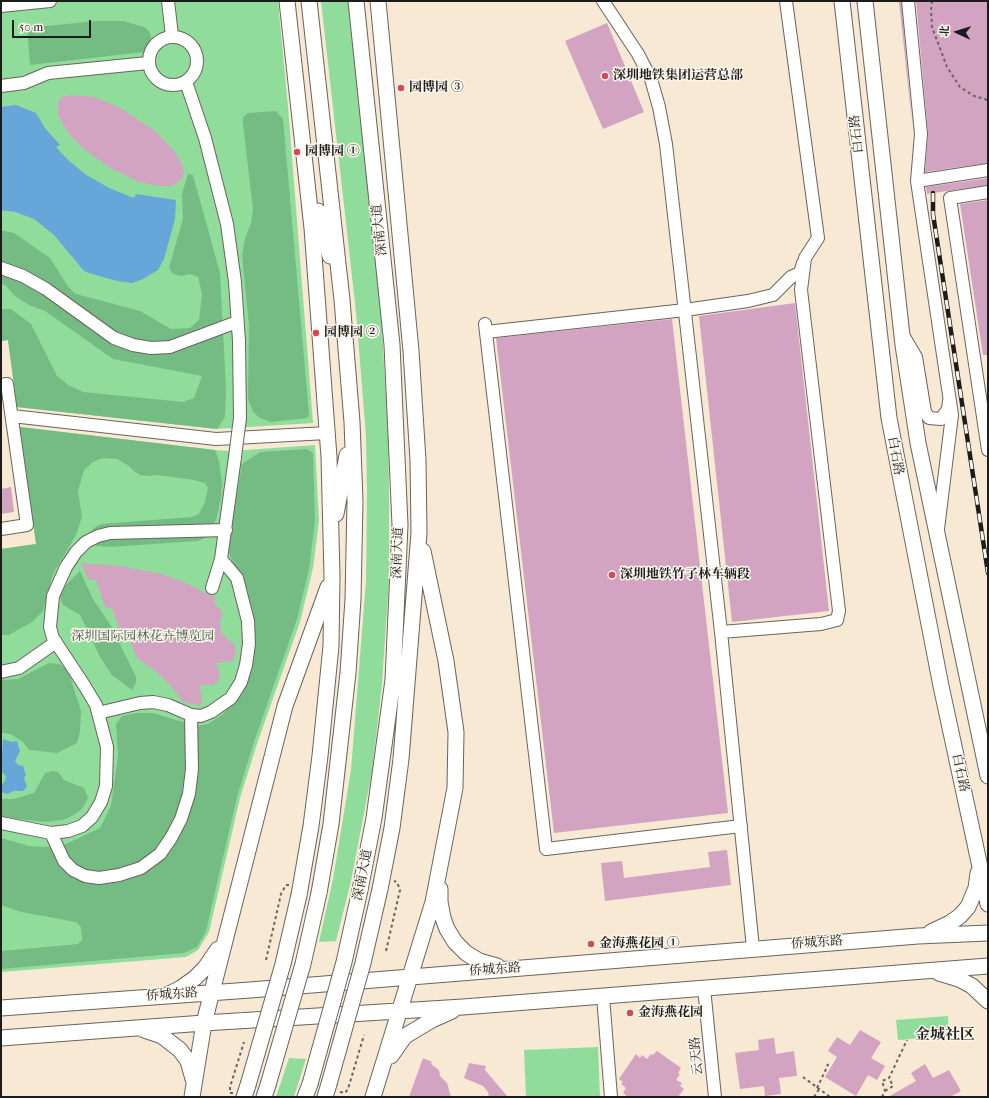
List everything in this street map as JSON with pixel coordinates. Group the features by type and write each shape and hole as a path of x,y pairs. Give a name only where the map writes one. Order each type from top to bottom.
{"main road":[{"path":"246,1091 281,972 295,890 311,826 320,756 331,646 332,576 327,433 312,228 287,1"},
{"path":"266,1091 303,964 319,893 331,824 353,606 355,501 352,422 342,300 309,1"},
{"name":"深南大道","path":"307,1091 344,962 374,818 392,680 400,525 392,345 356,1"},
{"path":"331,1091 363,964 392,828 401,759 418,533 418,460 406,285 378,1"},
{"name":"白石路","path":"842,1 889,418 939,678 988,904"},
{"name":"白石路","path":"865,1 901,331 918,443 988,776"},
{"path":"305,166 342,300"},
{"path":"373,168 400,259 406,285"},
{"path":"331,541 352,422"},
{"path":"373,1097 433,902 454,788 456,732 446,661 418,533"},
{"path":"193,1090 204,1023 211,993 285,706 306,644 332,576"},
{"path":"918,936 938,930 950,923 968,907 976,888 979,862"},
{"path":"441,864 440,902 447,929 455,942 466,953 479,961 513,969"},
{"name":"侨城东路","path":"1,1008 513,969 752,948 918,936 988,933"},
{"path":"165,996 182,988 205,968 225,936"},
{"path":"1,1038 204,1023 463,1007 988,966"},
{"path":"922,971 943,974 959,979 972,986 988,1001"},
{"path":"381,1075 394,1051 405,1036 432,1020 463,1007"},
{"path":"133,1028 156,1034 172,1043 188,1061 193,1090"}],"street":[{"path":"1,6 50,1"},
{"path":"168,1 172,36"},
{"path":"603,1 638,54 651,79 659,107 666,144 721,632 752,948"},
{"path":"741,826 546,849 486,328 685,310 748,301 773,296 791,277 800,272 805,258 818,238 786,1"},
{"path":"908,1 921,134 918,156 919,181 952,422 938,534"},
{"path":"172,36 187,41 196,54 196,70 186,82 174,85 162,83 155,78 148,63 149,55 157,42 172,36"},
{"path":"1,86 24,83 48,72 148,63"},
{"path":"186,82 205,138 227,224 239,341 240,418 226,530 221,559 212,588"},
{"path":"919,181 988,170"},
{"path":"988,192 950,198 988,450"},
{"path":"721,632 821,624 837,620 838,611 801,290 805,258"},
{"path":"1,268 23,276 46,290 114,338 133,345 151,348 170,347 238,322"},
{"path":"901,331 916,357 925,412 929,418 941,419 945,414 949,396"},
{"path":"1,385 7,384 27,525 1,529"},
{"path":"12,416 216,439 327,433"},
{"path":"1,823 51,833 68,831 82,826 92,817 102,802 106,786 108,767 106,747 98,713 84,685 56,642 50,627 53,596 66,567 76,552 86,542 98,536 116,532 226,530"},
{"path":"98,713 140,703 152,702 168,705 201,716 211,712 231,698 241,682 246,665 249,644 248,621 236,578 221,559"},
{"path":"1,672 19,668 56,642"},
{"path":"51,833 64,861 73,870 86,876 99,878 119,876 141,868 160,854 171,838 181,819 189,794 192,769 192,714"},
{"name":"云天路","path":"704,988 715,1097"},
{"path":"603,996 611,1097"}],"path":[{"path":"932,1 930,10 932,27 947,68 960,87 974,96 988,100"},
{"path":"386,951 400,890 397,882 393,881"},
{"path":"266,960 281,894 286,885 295,890"},
{"path":"331,1091 345,1093 348,1089 364,1035"},
{"path":"885,1091 882,1081 889,1078 907,1040"},
{"path":"230,1087 244,1042"},
{"path":"814,1097 828,1065 826,1064"},
{"path":"803,1077 830,1097"},
{"path":"882,1097 885,1091 893,1086 889,1078"}],"green space":[{"path":"1,1 278,1 288,107 313,423 217,429 17,407 8,340 1,341"},
{"path":"321,1 348,1 381,310 388,434 389,579 382,684 372,772 351,881 336,941 319,942 333,879 351,770 366,581 367,492 366,436 356,312"},
{"path":"96,21 123,21 144,27 149,31 151,37 149,48 144,52 30,65 27,28"},
{"path":"276,111 283,119 309,414 307,418 271,422 260,418 253,412 248,399 249,326 242,255 253,210 243,117 248,113"},
{"path":"188,174 193,175 220,273 226,389 225,417 217,429 17,407 8,340 1,341 1,309 11,309 31,324 57,376 68,385 83,392 183,402 194,398 202,376 113,359 45,311 29,305 15,296 5,285 1,284 1,230 14,233 50,258 69,288 76,294 140,311 171,329 190,328 199,320 202,295 198,277 190,274 182,276 173,274 169,268 183,219 182,194"},
{"name":"深圳国际园林花卉博览园","path":"20,427 215,450 232,451 315,445 319,521 313,568 300,622 257,744 240,798 209,932 198,950 186,957 1,972 1,549 36,544"},
{"path":"20,427 215,450 219,461 222,483 221,498 216,520 205,538 198,541 111,547 96,546 90,534 94,528 101,524 192,517 199,514 205,502 208,488 205,483 194,480 157,475 140,475 117,459 103,458 93,462 84,470 78,491 82,517 76,535 53,574 43,611 32,622 9,635 1,635 1,549 36,544"},
{"path":"307,449 313,453 315,521 309,569 297,619 254,742 237,797 206,931 197,947 184,953 1,969 1,951 78,944 82,940 81,927 76,922 21,912 1,905 1,838 29,846 44,847 66,844 100,828 111,806 118,755 116,724 122,716 137,713 153,713 196,726 208,724 223,714 239,696 254,635 248,591 230,556 228,547 242,464 260,452"},
{"path":"80,571 93,599 111,626 136,677 136,683 132,690 112,675 100,657 80,615 63,605 60,597 64,587"},
{"path":"49,663 59,664 68,670 81,711 80,732 77,743 57,753 29,750 23,742 12,735 1,732 1,680 18,679"},
{"path":"53,771 58,772 64,780 84,788 88,798 82,809 63,820 45,822 1,817 1,799 14,799 34,793 45,773"},
{"path":"948,1016 949,1036 898,1040 896,1020"},
{"path":"598,1047 600,1097 526,1097 524,1050"},
{"path":"289,1058 306,1059 294,1097 276,1097"}],"water":[{"path":"16,105 36,113 45,128 60,145 56,147 67,159 85,174 109,188 134,198 136,194 176,200 175,219 164,259 158,270 143,279 132,283 117,281 84,271 54,235 34,219 15,212 1,210 1,107"},
{"path":"3,739 11,742 17,741 20,751 15,761 18,765 23,766 26,775 24,778 27,787 23,791 14,791 7,794 1,792 1,785 5,781 6,776 1,771"}],"building":[{"path":"899,1 901,1 912,121 910,105"},
{"path":"916,1 988,1 988,163 925,172 928,133"},
{"name":"深圳地铁集团运营总部","path":"607,23 644,112 603,129 565,41"},
{"path":"71,95 94,97 107,102 120,108 154,130 175,152 182,165 184,173 182,179 172,186 161,186 139,182 109,167 85,150 69,134 58,115 58,101 63,97"},
{"path":"988,178 988,185 927,194 926,187"},
{"path":"988,200 988,355 983,355 960,204"},
{"path":"795,303 829,611 732,622 699,316"},
{"name":"深圳地铁竹子林车辆段","path":"672,319 728,813 554,833 496,338"},
{"path":"11,487 14,512 1,514 1,489"},
{"path":"81,563 120,566 162,574 189,584 209,595 216,597 214,605 223,613 220,621 221,633 235,645 236,654 233,661 216,663 220,674 219,681 213,685 200,685 202,701 200,706 183,702 172,687 157,672 137,658 128,636 121,634 112,608 105,607 96,580 88,579"},
{"path":"727,850 731,885 605,901 601,863 622,861 624,878 710,867 708,852"},
{"path":"860,1030 881,1042 871,1058 885,1066 877,1080 868,1075 856,1096 825,1077 837,1057 828,1051 837,1037 850,1045"},
{"path":"774,1038 776,1054 794,1051 797,1076 779,1078 781,1094 765,1096 764,1086 740,1089 735,1053 759,1050 758,1040"},
{"path":"657,1051 681,1068 678,1073 680,1074 676,1080 682,1083 680,1086 684,1089 678,1097 628,1097 623,1093 626,1088 621,1084 623,1082 619,1079 636,1054 640,1058 642,1055 647,1059 651,1054 653,1055"},
{"path":"423,1058 432,1062 431,1064 439,1070 440,1076 447,1083 451,1097 409,1097"},
{"path":"469,1063 486,1066 485,1070 508,1097 489,1097 488,1092 483,1086 464,1078"},
{"path":"925,1064 933,1078 949,1070 961,1091 950,1097 888,1097 916,1081 911,1073"}],"railway":[{"path":"933,193 933,214 988,573"}],"place":[{"name":"深圳地铁集团运营总部","path":"605,76"},
{"name":"园博园 ③","path":"401,88"},
{"name":"园博园 ①","path":"297,152"},
{"name":"园博园 ②","path":"316,333"},
{"name":"深圳地铁竹子林车辆段","path":"612,575"},
{"name":"金海燕花园 ①","path":"591,944"},
{"name":"金海燕花园","path":"630,1013"}],"district":[{"name":"金城社区","path":"945,1035"}]}
